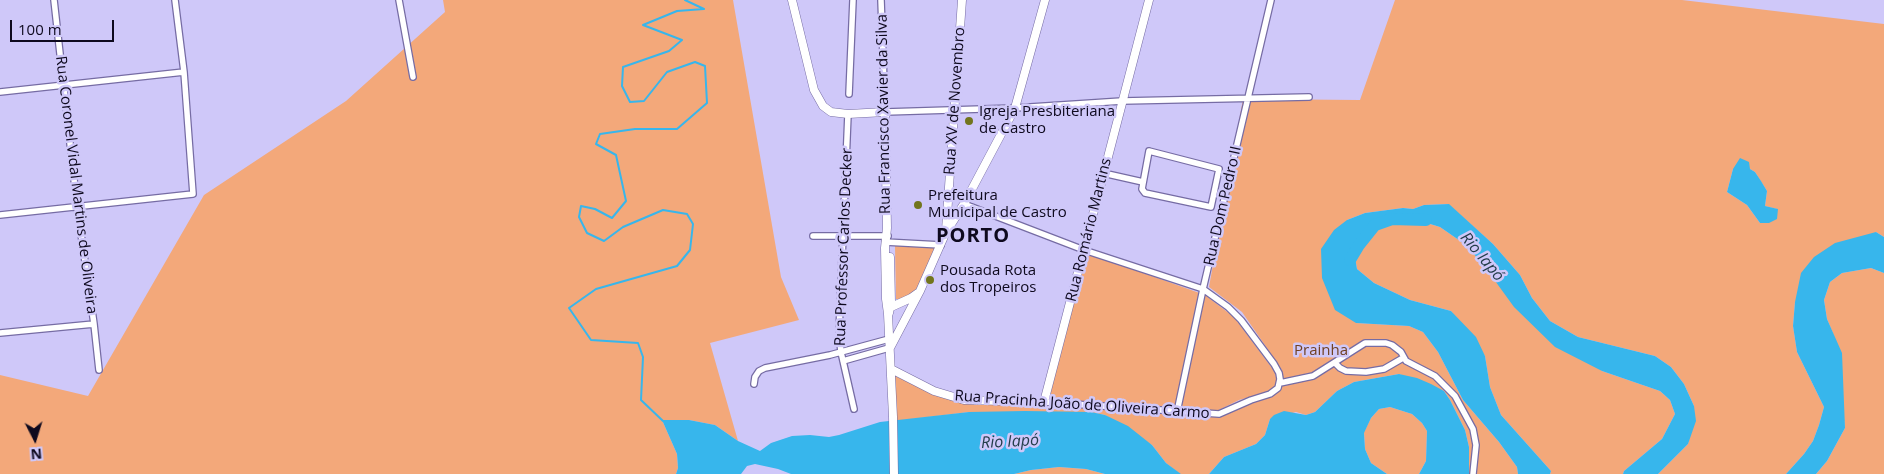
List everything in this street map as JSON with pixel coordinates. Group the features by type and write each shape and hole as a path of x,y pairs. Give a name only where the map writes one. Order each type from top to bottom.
{"street":[{"name":"Rua Coronel Vidal Martins de Oliveira","path":"54,0 77,206 99,370"},
{"path":"0,214 193,194 184,72 175,0"},
{"path":"399,0 413,77"},
{"path":"792,0 814,90 823,106 831,112 848,114 1015,108 1122,101 1310,97"},
{"path":"849,94 853,0"},
{"name":"Rua Francisco Xavier da Silva","path":"882,0 888,312 894,474"},
{"name":"Rua XV de Novembro","path":"946,232 962,0"},
{"path":"843,361 889,348 903,323 920,291 946,232 964,204 1015,108 1045,0"},
{"name":"Rua Romário Martins","path":"1044,402 1149,0"},
{"name":"Rua Dom Pedro II","path":"1177,412 1203,289 1271,0"},
{"path":"0,92 184,72"},
{"name":"Rua Professor Carlos Decker","path":"848,114 839,332 841,352 854,409"},
{"path":"1149,151 1219,169 1211,207 1145,194 1142,189 1143,182 1149,151"},
{"path":"1103,173 1143,182"},
{"path":"948,205 964,204 1084,250 1203,289 1237,314 1280,373 1280,384 1314,376 1360,346 1373,342 1392,345 1410,364 1435,376 1455,396 1473,429 1476,445 1473,474"},
{"path":"947,215 956,217"},
{"path":"813,236 844,235 941,245"},
{"path":"903,323 894,322 888,312 920,291"},
{"path":"0,333 94,324"},
{"path":"754,384 755,377 759,371 766,368 841,352 889,339"},
{"path":"1335,363 1346,371 1366,372 1384,369 1403,358"},
{"name":"Rua Pracinha João de Oliveira Carmo","path":"891,369 934,391 964,400 1044,402 1218,414 1270,394 1280,384"}],"green space":[{"path":"443,0 733,0 781,277 799,320 710,343 738,441 715,425 689,420 662,420 677,454 678,468 676,474 0,474 0,375 88,396 204,195 346,101 445,12"},
{"path":"1395,0 1682,0 1884,24 1884,237 1876,232 1795,302 1793,326 1797,352 1824,407 1813,441 1804,454 1786,474 1658,474 1688,444 1694,406 1684,384 1671,367 1655,356 1578,337 1550,321 1532,298 1520,275 1493,244 1448,204 1424,205 1413,209 1403,208 1365,213 1347,220 1356,323 1409,326 1423,332 1438,352 1463,400 1499,442 1517,467 1518,474 1469,474 1469,447 1465,430 1444,391 1399,374 1354,382 1337,391 1315,412 1306,415 1296,412 1270,419 1265,435 1256,444 1224,457 1209,474 1180,474 1166,463 1152,445 1105,415 1091,412 969,412 896,421 893,375 944,398 1218,415 1251,401 1281,385 1282,370 1242,312 1209,287 1243,99 1360,100","holes":["1733,169 1750,169 1755,172 1767,191 1765,206 1777,209 1760,223 1747,205 1727,192"]},
{"path":"1392,219 1417,220 1440,227 1466,245 1485,267 1602,371 1660,391 1670,400 1675,414 1662,439 1624,471 1623,474 1550,474 1551,471 1501,415 1490,387 1485,356 1451,311 1410,300 1374,283 1357,269 1355,257 1359,245 1375,225"},
{"path":"895,246 937,246 913,296 905,299 896,299"},
{"name":"Prainha","path":"1085,252 1205,295 1234,317 1275,372 1277,383 1275,387 1268,392 1239,400 1219,410 1210,411 1048,400"},
{"path":"1871,268 1884,273 1884,474 1816,474 1827,461 1845,428 1833,333 1827,319 1824,300 1830,282 1842,273"},
{"path":"1390,407 1412,414 1422,423 1427,431 1426,461 1419,474 1387,474 1371,463 1365,449 1364,432 1371,418 1379,409"},
{"path":"1059,467 1086,469 1105,474 1014,474"}],"water":[{"path":"1740,158 1749,162 1750,169 1755,172 1767,191 1765,206 1778,209 1777,219 1769,223 1760,223 1747,205 1727,192 1733,169"},
{"path":"1449,204 1493,244 1520,275 1532,298 1550,321 1578,337 1655,356 1671,367 1684,384 1694,406 1696,421 1688,444 1658,474 1623,474 1624,471 1662,439 1675,414 1670,400 1660,391 1602,371 1555,347 1514,307 1485,267 1466,245 1440,227 1417,220 1392,219 1375,225 1359,245 1355,257 1357,269 1374,283 1410,300 1451,311 1476,337 1485,356 1490,387 1501,415 1551,471 1550,474 1518,474 1517,467 1499,442 1463,400 1438,352 1423,332 1409,326 1356,323 1335,310 1322,278 1321,249 1334,230 1347,220 1365,213 1403,208 1413,209 1424,205"},
{"path":"1876,232 1884,237 1884,273 1871,268 1842,273 1830,282 1824,300 1827,319 1842,353 1845,428 1827,461 1816,474 1786,474 1813,441 1824,407 1797,352 1793,326 1795,302 1801,273 1814,257 1835,243"},
{"path":"1399,374 1417,378 1444,391 1465,430 1469,447 1469,474 1419,474 1426,461 1427,431 1422,423 1412,414 1390,407 1379,409 1371,418 1364,433 1365,449 1371,463 1387,474 1209,474 1224,457 1256,444 1265,435 1270,419 1274,415 1284,411 1306,415 1315,412 1337,391 1354,382"},
{"path":"969,412 1091,412 1105,415 1128,426 1152,445 1166,463 1181,474 1105,474 1086,469 1059,467 1014,474 791,474 755,464 747,466 741,474 676,474 678,468 677,454 662,420 689,420 715,425 738,441 760,451 771,443 792,436 829,437 880,422"}],"waterway":[{"path":"663,421 641,400 643,357 638,343 591,340 569,308 596,289 677,266 690,250 693,224 687,214 663,210 623,227 604,241 587,233 579,217 581,206 595,209 612,218 626,201 616,155 596,144 600,134 635,129 677,129 707,103 705,66 695,62 667,72 644,101 630,102 622,86 623,67 669,51 682,40 643,25 677,11 704,9 685,0"},
{"name":"Rio Iapó","path":"1350,260 1375,225 1392,219 1426,220"}],"place":[{"name":"Igreja Presbiteriana de Castro","path":"969,121"},
{"name":"Prefeitura Municipal de Castro","path":"918,205"},
{"name":"Pousada Rota dos Tropeiros","path":"930,280"}],"district":[{"name":"PORTO","path":"973,236"}]}
